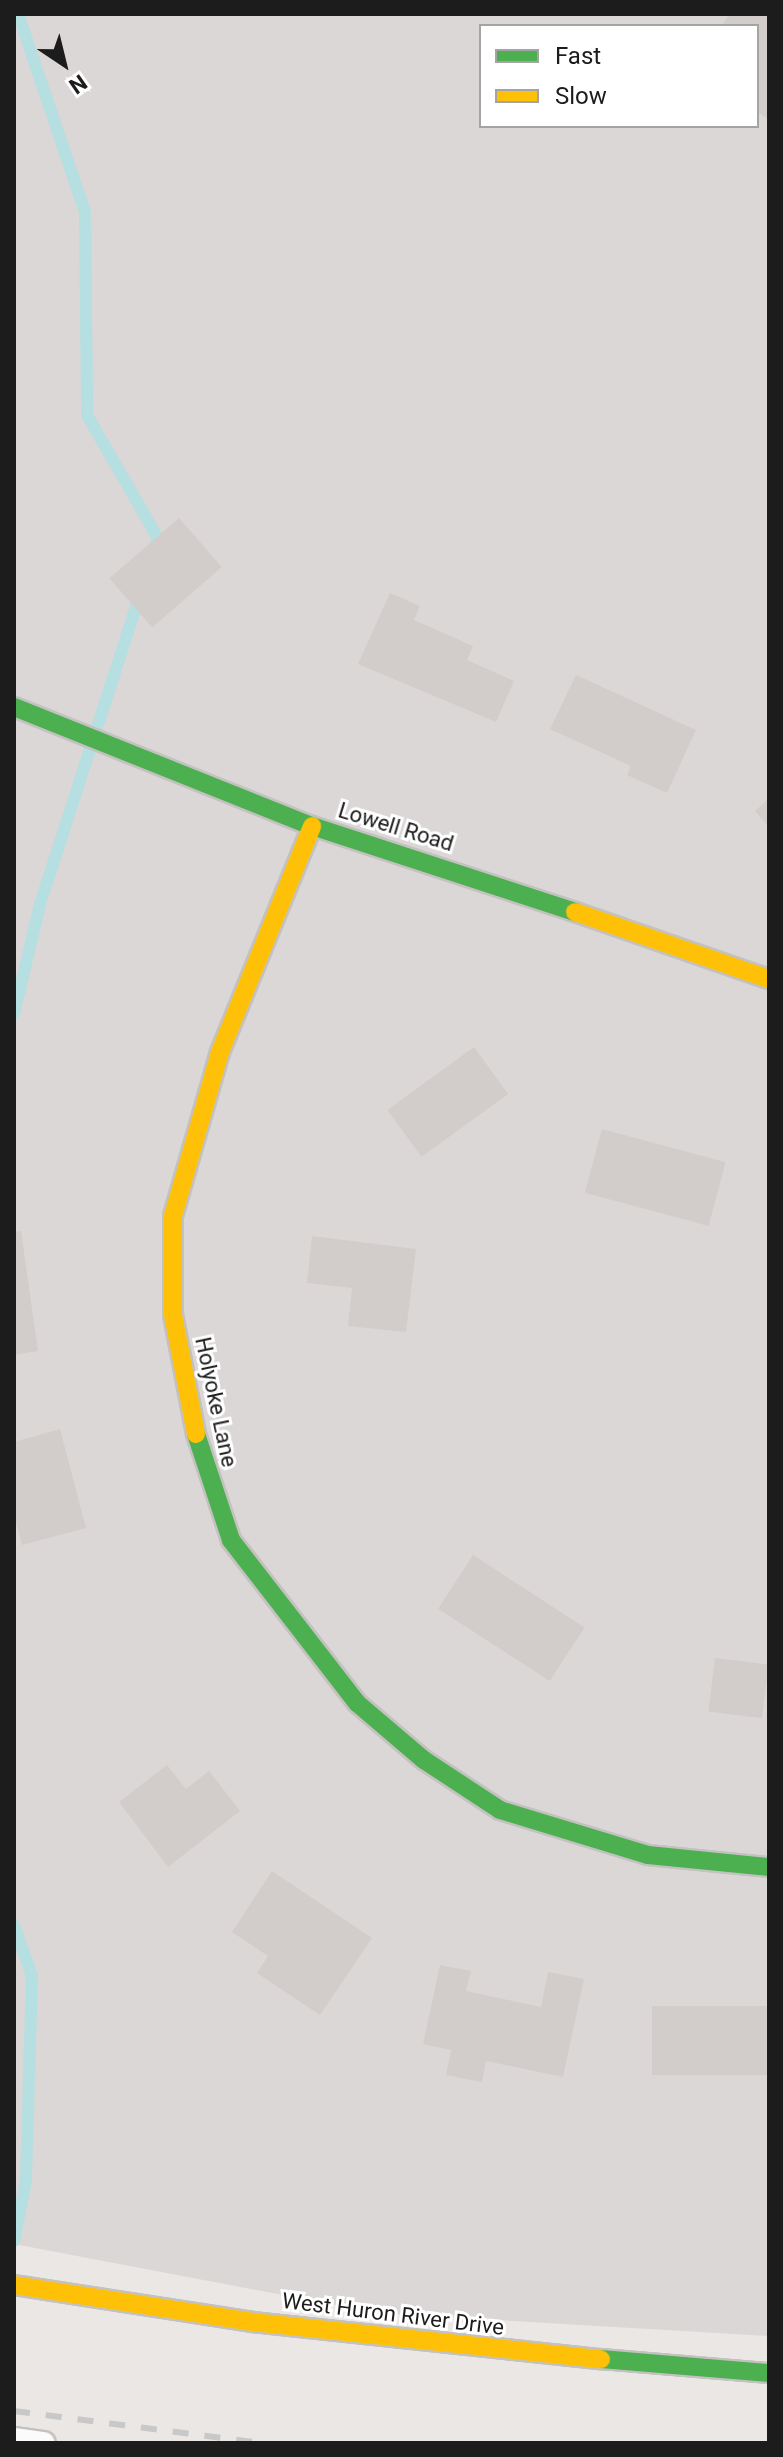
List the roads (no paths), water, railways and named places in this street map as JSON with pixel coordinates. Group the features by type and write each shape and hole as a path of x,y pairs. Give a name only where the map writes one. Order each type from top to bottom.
{"street":[{"name":"Lowell Road","path":"14,707 118,744 312,826 392,848 769,979"},
{"name":"Holyoke Lane","path":"312,826 220,1052 173,1216 173,1315 201,1462 231,1540 357,1703 424,1760 500,1810 648,1855 769,1867"},
{"name":"West Huron River Drive","path":"14,2285 252,2322 496,2351 769,2373"}],"lane":[{"path":"14,2439 44,2443"}],"waterway":[{"path":"18,14 85,212 87,415 158,538 154,552"},
{"path":"14,1014 40,904 141,592"},
{"path":"14,1925 32,1976 26,2180 14,2241"}],"railway":[{"path":"14,2411 259,2443"}]}
